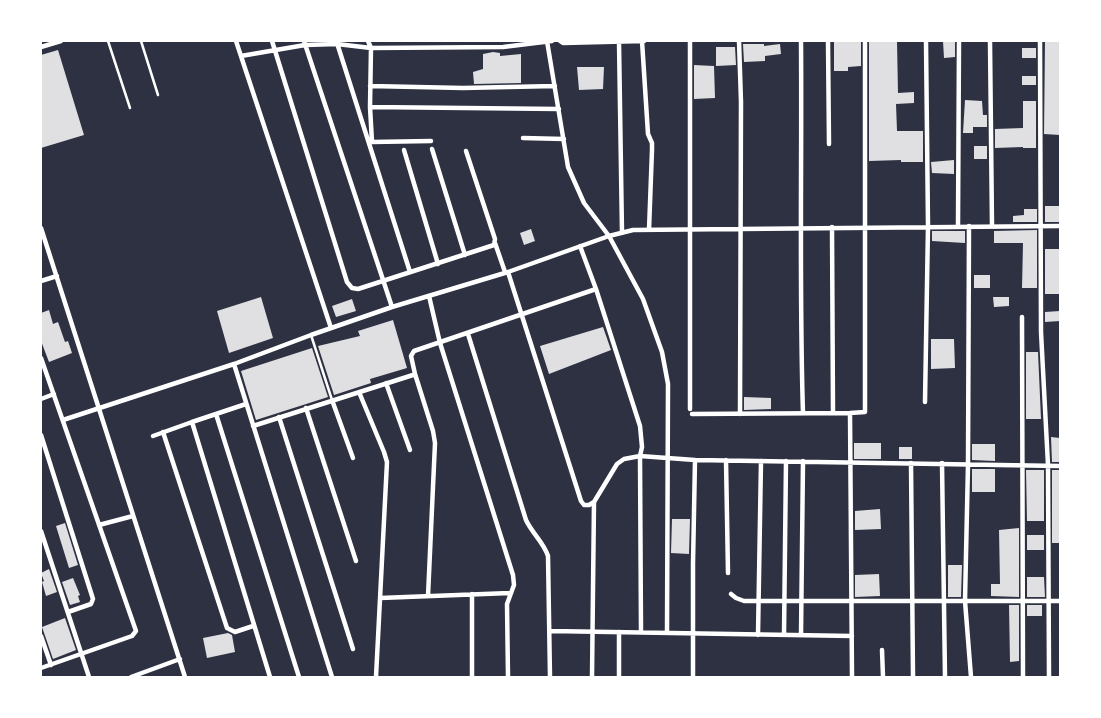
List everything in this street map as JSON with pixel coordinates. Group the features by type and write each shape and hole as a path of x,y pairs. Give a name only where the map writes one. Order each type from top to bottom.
{"street":[{"path":"41,47 61,41"},
{"path":"236,41 331,328"},
{"path":"272,41 347,282 352,288 358,289 438,264 492,247 495,243"},
{"path":"368,41 371,48 370,107 372,142 431,141"},
{"path":"397,41 399,47"},
{"path":"560,41 563,43 643,41 647,127 652,143 649,230"},
{"path":"690,41 690,409"},
{"path":"739,41 740,414"},
{"path":"801,41 802,228 800,306 803,413"},
{"path":"828,41 830,144"},
{"path":"692,414 863,413 866,409 865,41"},
{"path":"925,402 928,226 926,41"},
{"path":"958,226 959,41"},
{"path":"990,41 992,226"},
{"path":"1040,41 1041,332 1048,465 1049,677"},
{"path":"241,56 304,43 337,43 371,48 426,44 520,46 549,42 568,167 576,188 595,219 609,236 643,299 662,352 668,384 666,633"},
{"path":"619,42 622,232"},
{"path":"304,43 392,307"},
{"path":"337,43 410,272"},
{"path":"370,86 463,88 555,86"},
{"path":"370,107 559,109"},
{"path":"523,138 564,138"},
{"path":"432,149 466,255"},
{"path":"404,150 438,264"},
{"path":"466,151 495,243 507,272 581,501 584,505 594,502 617,464 624,459 640,456 696,460 1060,466"},
{"path":"969,226 968,464 965,600 971,677"},
{"path":"63,420 234,364 392,307 507,272 622,232 741,228 1060,226"},
{"path":"832,227 833,413"},
{"path":"41,228 186,677"},
{"path":"580,246 596,289 640,426 642,447 640,456 641,632"},
{"path":"41,281 57,276"},
{"path":"428,596 435,443 411,359 411,353 596,289"},
{"path":"429,296 440,343 513,575 514,585 507,604 508,677"},
{"path":"1022,317 1024,466 1023,677"},
{"path":"468,334 526,520 548,556 550,677"},
{"path":"41,358 136,631 132,636 41,668"},
{"path":"234,364 332,677"},
{"path":"253,426 415,374"},
{"path":"386,383 410,450"},
{"path":"359,392 387,462 376,677"},
{"path":"41,399 54,394"},
{"path":"332,400 352,458"},
{"path":"153,436 246,404"},
{"path":"306,408 356,561"},
{"path":"850,413 852,677"},
{"path":"216,414 299,677"},
{"path":"279,417 353,649"},
{"path":"192,422 270,677"},
{"path":"163,432 227,628 235,632 254,626"},
{"path":"41,435 93,599 91,604 68,612"},
{"path":"693,677 693,564 696,460"},
{"path":"726,460 728,573"},
{"path":"758,634 761,461"},
{"path":"784,635 786,461"},
{"path":"801,635 803,461"},
{"path":"911,463 913,677"},
{"path":"942,463 945,677"},
{"path":"592,677 591,632 594,502"},
{"path":"99,525 133,516"},
{"path":"41,531 89,677"},
{"path":"380,598 510,593"},
{"path":"472,594 472,677"},
{"path":"731,594 744,601 1060,601"},
{"path":"550,630 852,636"},
{"path":"619,632 619,677"},
{"path":"41,636 50,665"},
{"path":"882,650 883,677"},
{"path":"132,677 147,674 180,659"}],"lane":[{"path":"108,41 130,108"},
{"path":"141,41 158,95"},
{"path":"311,335 332,400"}],"building":[{"path":"897,41 898,93 914,92 914,103 896,104 897,131 923,131 923,162 901,162 901,160 869,161 869,42"},
{"path":"943,41 955,41 955,57 944,58"},
{"path":"1045,41 1060,41 1060,135 1044,134"},
{"path":"834,42 861,42 861,66 848,67 848,71 834,71"},
{"path":"743,44 764,44 764,46 780,44 781,54 765,56 765,61 744,62"},
{"path":"716,47 735,47 736,65 716,66"},
{"path":"1022,48 1036,48 1036,58 1022,58"},
{"path":"58,50 84,135 41,148 41,55"},
{"path":"500,53 500,56 521,54 521,83 474,84 473,72 483,69 483,54"},
{"path":"694,65 714,66 715,98 694,99"},
{"path":"577,67 604,67 603,89 579,90"},
{"path":"1022,76 1036,76 1036,85 1022,85"},
{"path":"965,100 982,101 983,115 987,115 987,127 973,127 973,133 963,133"},
{"path":"1023,101 1036,101 1036,148 995,148 995,129 1023,128"},
{"path":"974,146 987,146 987,159 974,159"},
{"path":"954,160 954,174 932,173 931,162"},
{"path":"1045,206 1060,206 1060,222 1045,222"},
{"path":"1024,209 1037,209 1037,222 1013,222 1013,216 1024,215"},
{"path":"531,229 535,241 524,245 520,233"},
{"path":"1037,230 1037,288 1022,288 1023,243 994,243 994,231"},
{"path":"932,231 965,231 965,243 932,241"},
{"path":"1045,249 1060,249 1060,294 1045,294"},
{"path":"974,275 990,275 990,288 974,288"},
{"path":"261,297 273,338 229,353 217,311"},
{"path":"993,297 1009,297 1009,306 994,307"},
{"path":"352,299 356,311 336,317 332,306"},
{"path":"49,310 53,324 58,322 65,342 68,341 72,353 49,362 41,341 41,313"},
{"path":"1060,311 1060,321 1045,322 1045,312"},
{"path":"393,320 407,368 370,379 371,383 334,395 318,346 360,336 358,331"},
{"path":"603,327 611,350 549,374 540,346"},
{"path":"931,339 954,339 955,368 931,369"},
{"path":"312,348 328,397 256,420 241,371"},
{"path":"1026,352 1038,352 1041,419 1026,419"},
{"path":"744,397 771,398 771,409 744,410"},
{"path":"1051,437 1060,438 1060,462 1052,462"},
{"path":"854,443 881,443 881,459 854,459"},
{"path":"972,444 995,444 995,461 972,460"},
{"path":"899,447 912,447 912,459 899,459"},
{"path":"972,469 995,469 995,492 972,492"},
{"path":"1026,470 1044,470 1044,521 1027,521"},
{"path":"1052,470 1060,470 1060,543 1052,543"},
{"path":"880,509 881,529 855,530 855,511"},
{"path":"672,519 690,519 689,554 671,553"},
{"path":"65,523 78,565 69,568 56,526"},
{"path":"1019,528 1019,597 991,596 991,584 1000,584 999,530"},
{"path":"1027,535 1044,535 1044,550 1027,550"},
{"path":"948,565 962,565 961,597 948,597"},
{"path":"49,569 57,592 46,596 41,573"},
{"path":"879,574 880,596 855,597 855,575"},
{"path":"1027,577 1044,577 1045,597 1027,597"},
{"path":"73,578 80,595 78,596 80,602 70,605 62,582"},
{"path":"1009,605 1019,605 1019,661 1010,662"},
{"path":"1027,605 1042,605 1042,616 1027,616"},
{"path":"65,618 76,650 53,659 42,627"},
{"path":"228,633 232,635 235,652 207,658 203,638"}]}
